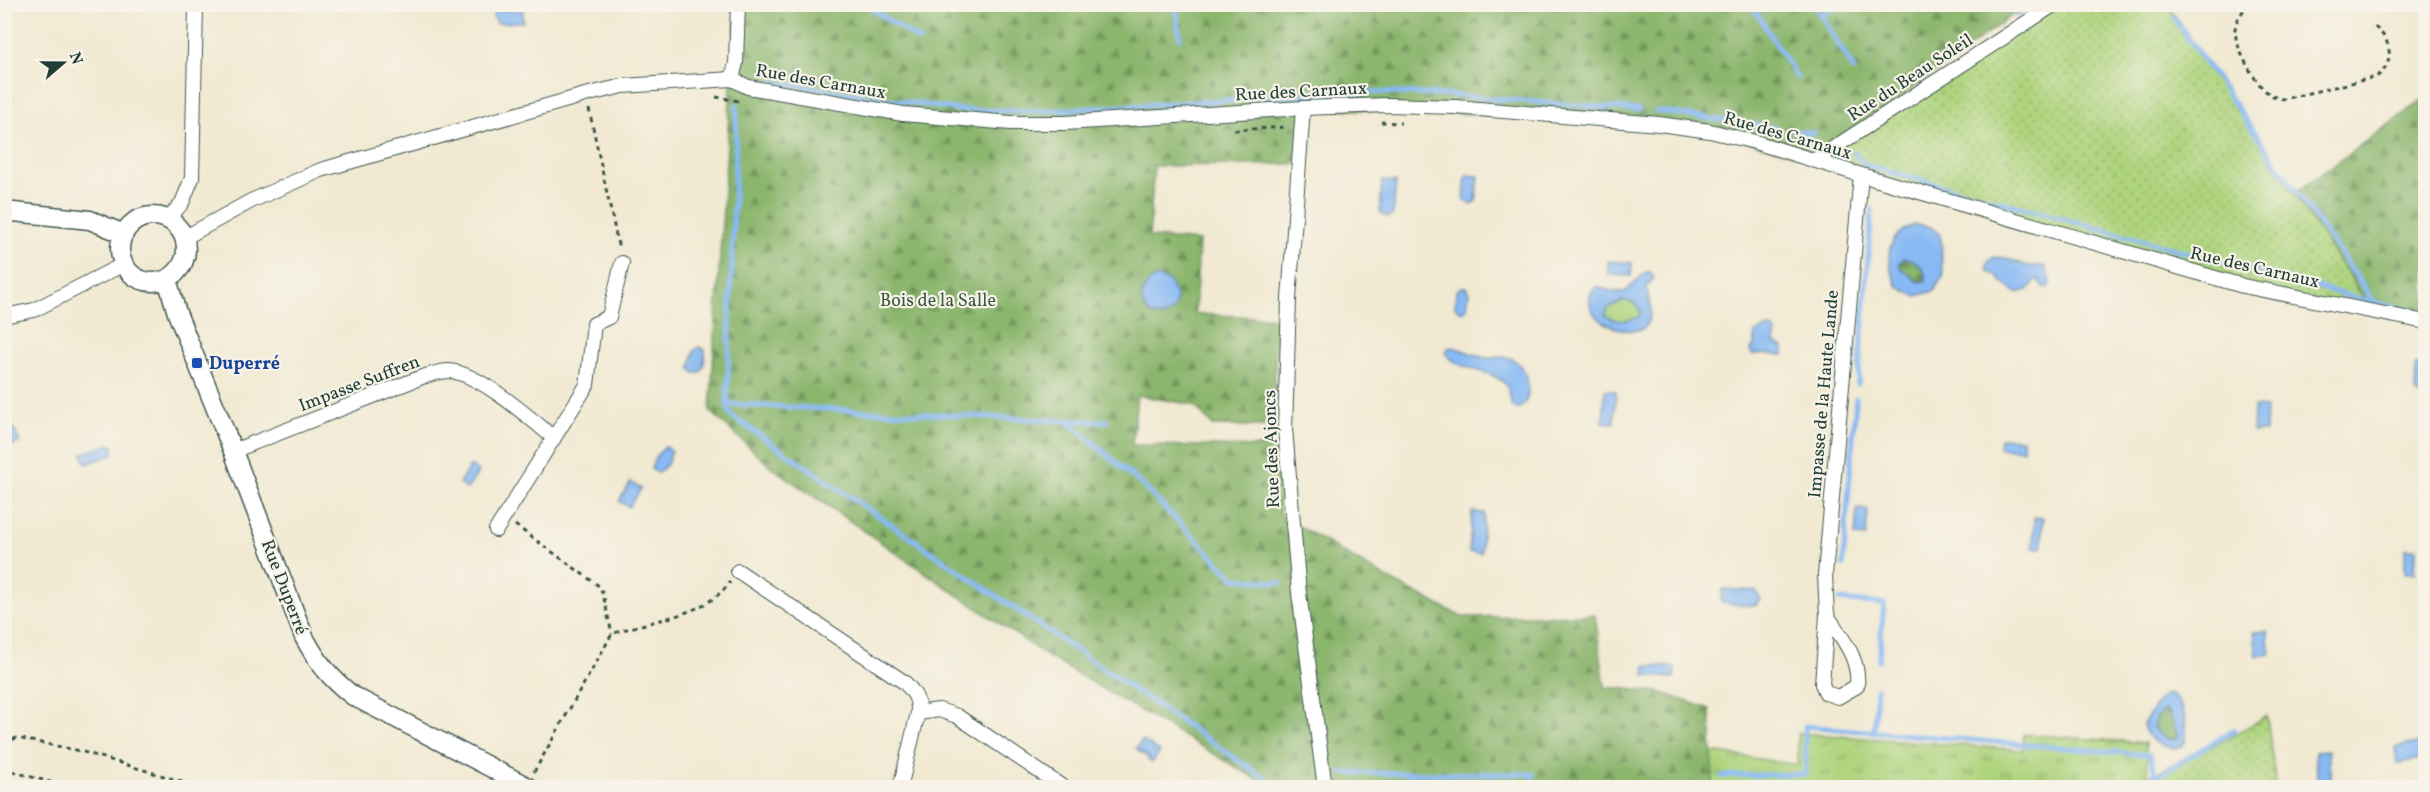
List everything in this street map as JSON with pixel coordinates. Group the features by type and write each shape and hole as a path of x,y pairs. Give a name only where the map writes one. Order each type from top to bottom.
{"street":[{"path":"732,79 736,63 738,4"},
{"name":"Rue du Beau Soleil","path":"1815,160 2055,4"},
{"path":"170,221 182,203 192,178 196,7"},
{"name":"Rue des Carnaux","path":"184,238 251,201 321,170 623,86 732,79 748,87 870,108 977,122 1065,123 1302,108 1423,105 1659,124 1710,131 1755,142 2243,286 2426,322"},
{"name":"Rue des Ajoncs","path":"1302,108 1289,298 1285,429 1299,593 1325,788"},
{"name":"Impasse de la Haute Lande","path":"1827,615 1854,657 1858,674 1857,686 1838,697 1826,693 1822,684 1827,615 1825,575 1861,175"},
{"path":"4,211 90,220 124,234"},
{"path":"153,216 170,221 179,229 184,238 186,247 183,263 167,279 155,282 139,279 124,264 120,247 124,234 129,227 142,218 153,216"},
{"path":"496,530 587,385 594,324 609,317 622,263"},
{"path":"4,316 34,310 124,264"},
{"name":"Rue Duperré","path":"167,279 177,313 304,637 318,664 353,696 529,787"},
{"name":"Impasse Suffren","path":"233,451 422,377 447,371 466,374 510,402 554,438"},
{"path":"738,571 904,682 916,697 919,704 918,713 900,788"},
{"path":"918,713 939,710 957,716 1064,788"}],"path":[{"path":"2250,4 2237,21 2235,31 2237,43 2250,70 2265,91 2274,97 2284,99 2376,76 2384,71 2390,59 2389,47 2379,30 2373,26"},
{"path":"709,82 712,96 748,102"},
{"path":"585,95 622,263"},
{"path":"1372,122 1408,123"},
{"path":"1226,129 1302,125"},
{"path":"504,517 599,586 612,634 529,787"},
{"path":"612,634 701,606 723,591 738,571"},
{"path":"4,742 17,738 80,751 204,788"},
{"path":"4,769 71,788"}],"green space":[{"name":"Bois de la Salle","path":"736,5 2026,5 1815,160 1710,131 1580,118 1303,108 1299,164 1154,166 1149,237 1199,241 1195,314 1277,318 1273,426 1213,426 1194,405 1137,395 1132,445 1276,447 1280,515 1388,579 1462,617 1595,615 1605,687 1659,692 1710,709 1713,785 1604,785 1604,788 1270,787 1047,656 771,467 710,411"},
{"path":"2059,5 2168,5 2373,311 2243,286 1815,160"},
{"path":"2425,98 2425,321 2373,311 2294,194"},
{"path":"1904,258 1919,265 1926,281 1918,282 1900,267 1900,262"},
{"path":"1622,301 1634,304 1640,310 1640,315 1622,321 1605,315 1608,308"},
{"path":"2165,710 2172,718 2178,736 2169,740 2153,728 2157,718"},
{"path":"2267,716 2276,787 2150,787 2149,776 2227,739"},
{"path":"1798,733 2023,750 2024,734 2145,743 2150,787 1470,787 1470,785 1713,785 1712,752 1798,765"}],"water":[{"path":"1995,5 2033,5 2016,16"},
{"path":"496,10 523,10 523,22 497,23 493,16"},
{"path":"1466,175 1479,176 1476,202 1471,205 1464,200"},
{"path":"1382,181 1396,182 1393,214 1387,217 1380,212"},
{"path":"1914,225 1926,226 1939,234 1944,274 1934,291 1916,296 1898,287 1889,260 1889,251 1897,236","holes":["1904,258 1922,269 1926,281 1918,282 1900,267 1900,262"]},
{"path":"1995,257 2006,258 2027,266 2045,266 2051,282 2049,287 2043,287 2037,279 2028,290 2017,293 1996,275 1988,272 1988,263"},
{"path":"1608,261 1632,263 1631,276 1608,274"},
{"path":"1646,272 1650,272 1654,278 1646,287 1651,312 1644,328 1625,330 1614,327 1596,316 1591,308 1589,299 1593,289 1598,286 1610,291 1625,292","holes":["1622,301 1636,305 1640,310 1640,315 1622,321 1605,315 1608,308"]},
{"path":"1157,277 1169,281 1177,298 1174,310 1165,316 1150,313 1142,300 1143,292 1148,284"},
{"path":"1461,287 1466,287 1469,293 1467,308 1462,312 1455,307 1456,291"},
{"path":"1768,328 1776,332 1774,342 1784,348 1784,355 1752,354 1750,350 1755,344 1755,333"},
{"path":"699,347 705,350 704,365 700,373 695,373 690,368 694,351"},
{"path":"1451,347 1482,357 1506,357 1515,361 1523,369 1527,379 1528,392 1525,403 1518,409 1512,407 1505,384 1492,375 1458,364 1446,353"},
{"path":"2416,365 2425,365 2425,392 2422,396 2415,392"},
{"path":"1605,390 1616,391 1614,423 1603,422"},
{"path":"2254,407 2266,408 2265,432 2253,432"},
{"path":"5,421 10,422 20,442 9,447 5,439"},
{"path":"2000,438 2023,439 2023,450 1999,448"},
{"path":"109,444 113,446 113,455 86,464 82,454"},
{"path":"665,447 672,451 667,464 658,473 651,469 656,456"},
{"path":"470,466 479,471 467,489 459,483"},
{"path":"631,482 641,489 629,507 619,501"},
{"path":"1857,509 1868,510 1866,537 1855,536"},
{"path":"1472,512 1484,513 1481,553 1469,552"},
{"path":"2034,517 2043,518 2042,548 2033,548"},
{"path":"2405,549 2416,549 2415,573 2405,573"},
{"path":"1722,589 1756,591 1760,599 1755,606 1721,603"},
{"path":"2267,631 2270,654 2257,656 2254,632"},
{"path":"1646,666 1675,667 1674,678 1645,676"},
{"path":"2168,694 2174,697 2182,709 2186,734 2182,747 2164,746 2152,740 2145,730 2143,724 2161,697","holes":["2165,710 2169,713 2178,736 2169,740 2153,728 2155,720 2161,713"]},
{"path":"1142,740 1160,752 1152,763 1136,749"},
{"path":"2425,742 2425,758 2397,763 2395,747"},
{"path":"2328,751 2331,780 2318,782 2315,752"}],"waterway":[{"path":"1180,4 1176,9 1180,38"},
{"path":"1751,4 1797,77"},
{"path":"1814,4 1854,70"},
{"path":"1821,16 1840,4"},
{"path":"869,7 920,41"},
{"path":"2174,18 2375,303"},
{"path":"771,82 960,110 1039,111 1373,92 1447,95 1639,110"},
{"path":"737,105 727,404 730,415 1279,788"},
{"path":"1656,111 1777,128"},
{"path":"1794,131 1814,133"},
{"path":"1854,153 1868,166 2375,303 2426,313"},
{"path":"1858,384 1872,209"},
{"path":"1843,565 1856,398"},
{"path":"727,404 1068,421 1141,484 1234,578 1281,583"},
{"path":"1068,421 1108,421"},
{"path":"1840,600 1884,604 1879,660"},
{"path":"1874,730 1877,689"},
{"path":"1721,776 1806,774 1805,726 2150,755 2156,777 2234,730"},
{"path":"1342,773 1533,774 1531,788"}],"place":[{"name":"Duperré","path":"197,363"}]}
